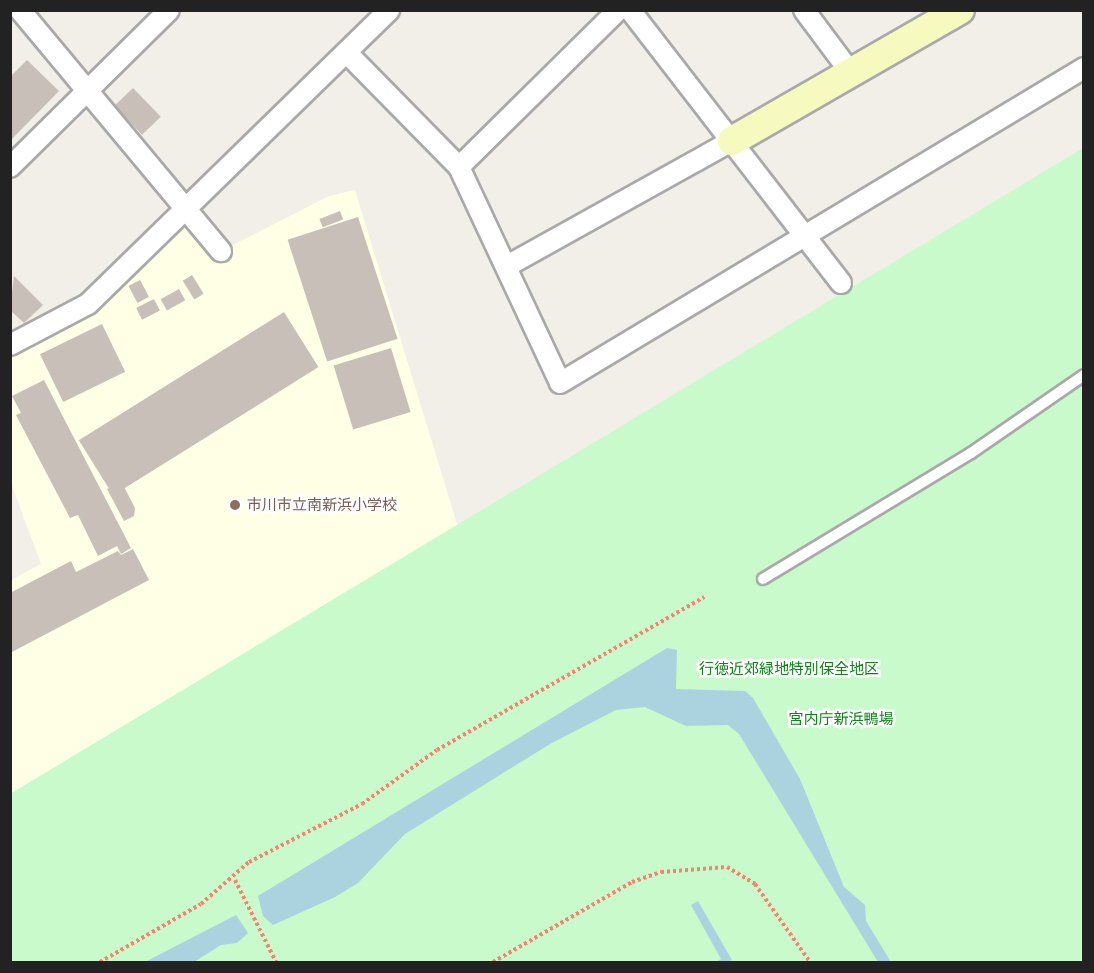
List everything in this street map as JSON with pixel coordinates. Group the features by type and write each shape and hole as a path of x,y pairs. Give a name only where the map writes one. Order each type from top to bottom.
{"street":[{"path":"20,10 221,251"},
{"path":"10,167 169,10"},
{"path":"10,345 88,304 390,10"},
{"path":"459,167 618,10"},
{"path":"630,10 807,236 841,283"},
{"path":"804,10 851,73"},
{"path":"507,266 732,141 960,10"},
{"path":"347,52 459,167 561,383 1083,68"}],"lane":[{"path":"763,579 971,453 1083,375"}],"path":[{"path":"100,963 235,880 249,862 362,804 437,750 704,597"},
{"path":"493,963 632,882 661,872 727,867 755,884 810,963"},
{"path":"235,880 276,963"}],"shaded area":[{"name":"市川市立南新浜小学校","path":"355,190 458,527 11,794 11,580 41,564 11,483 11,356 94,312 180,228 190,228 213,255 329,196"}],"green space":[{"name":"行徳近郊緑地特別保全地区","path":"1083,148 1083,962 11,962 10,794"}],"water":[{"path":"667,648 677,650 676,689 745,691 753,698 800,779 844,887 865,905 866,921 891,962 878,962 739,734 728,725 686,726 645,707 616,710 550,744 405,834 358,883 335,897 273,925 263,916 258,896"},
{"path":"698,901 732,960 716,962 721,959 691,905"},
{"path":"236,915 248,933 237,943 221,945 194,962 145,962"}],"building":[{"path":"27,60 59,91 10,141 10,77"},
{"path":"133,88 161,117 142,135 114,106"},
{"path":"340,211 343,219 323,227 319,219"},
{"path":"358,217 398,339 327,362 288,240"},
{"path":"192,275 204,294 194,299 183,281"},
{"path":"14,276 43,305 24,323 10,310"},
{"path":"140,280 149,297 137,303 129,286"},
{"path":"179,289 185,300 167,311 161,299"},
{"path":"154,299 160,311 142,320 136,308"},
{"path":"284,312 318,367 113,495 79,440"},
{"path":"102,324 125,372 63,402 40,354"},
{"path":"391,348 411,412 353,430 334,366"},
{"path":"44,380 131,548 121,554 117,546 98,556 78,515 70,518 16,415 21,413 12,396"},
{"path":"122,483 135,508 134,516 124,521 107,489"},
{"path":"133,549 149,580 10,653 10,593 71,561 76,572 118,551 121,555"}],"place":[{"name":"市川市立南新浜小学校","path":"235,505"}],"park label":[{"name":"宮内庁新浜鴨場","path":"841,719"}]}
